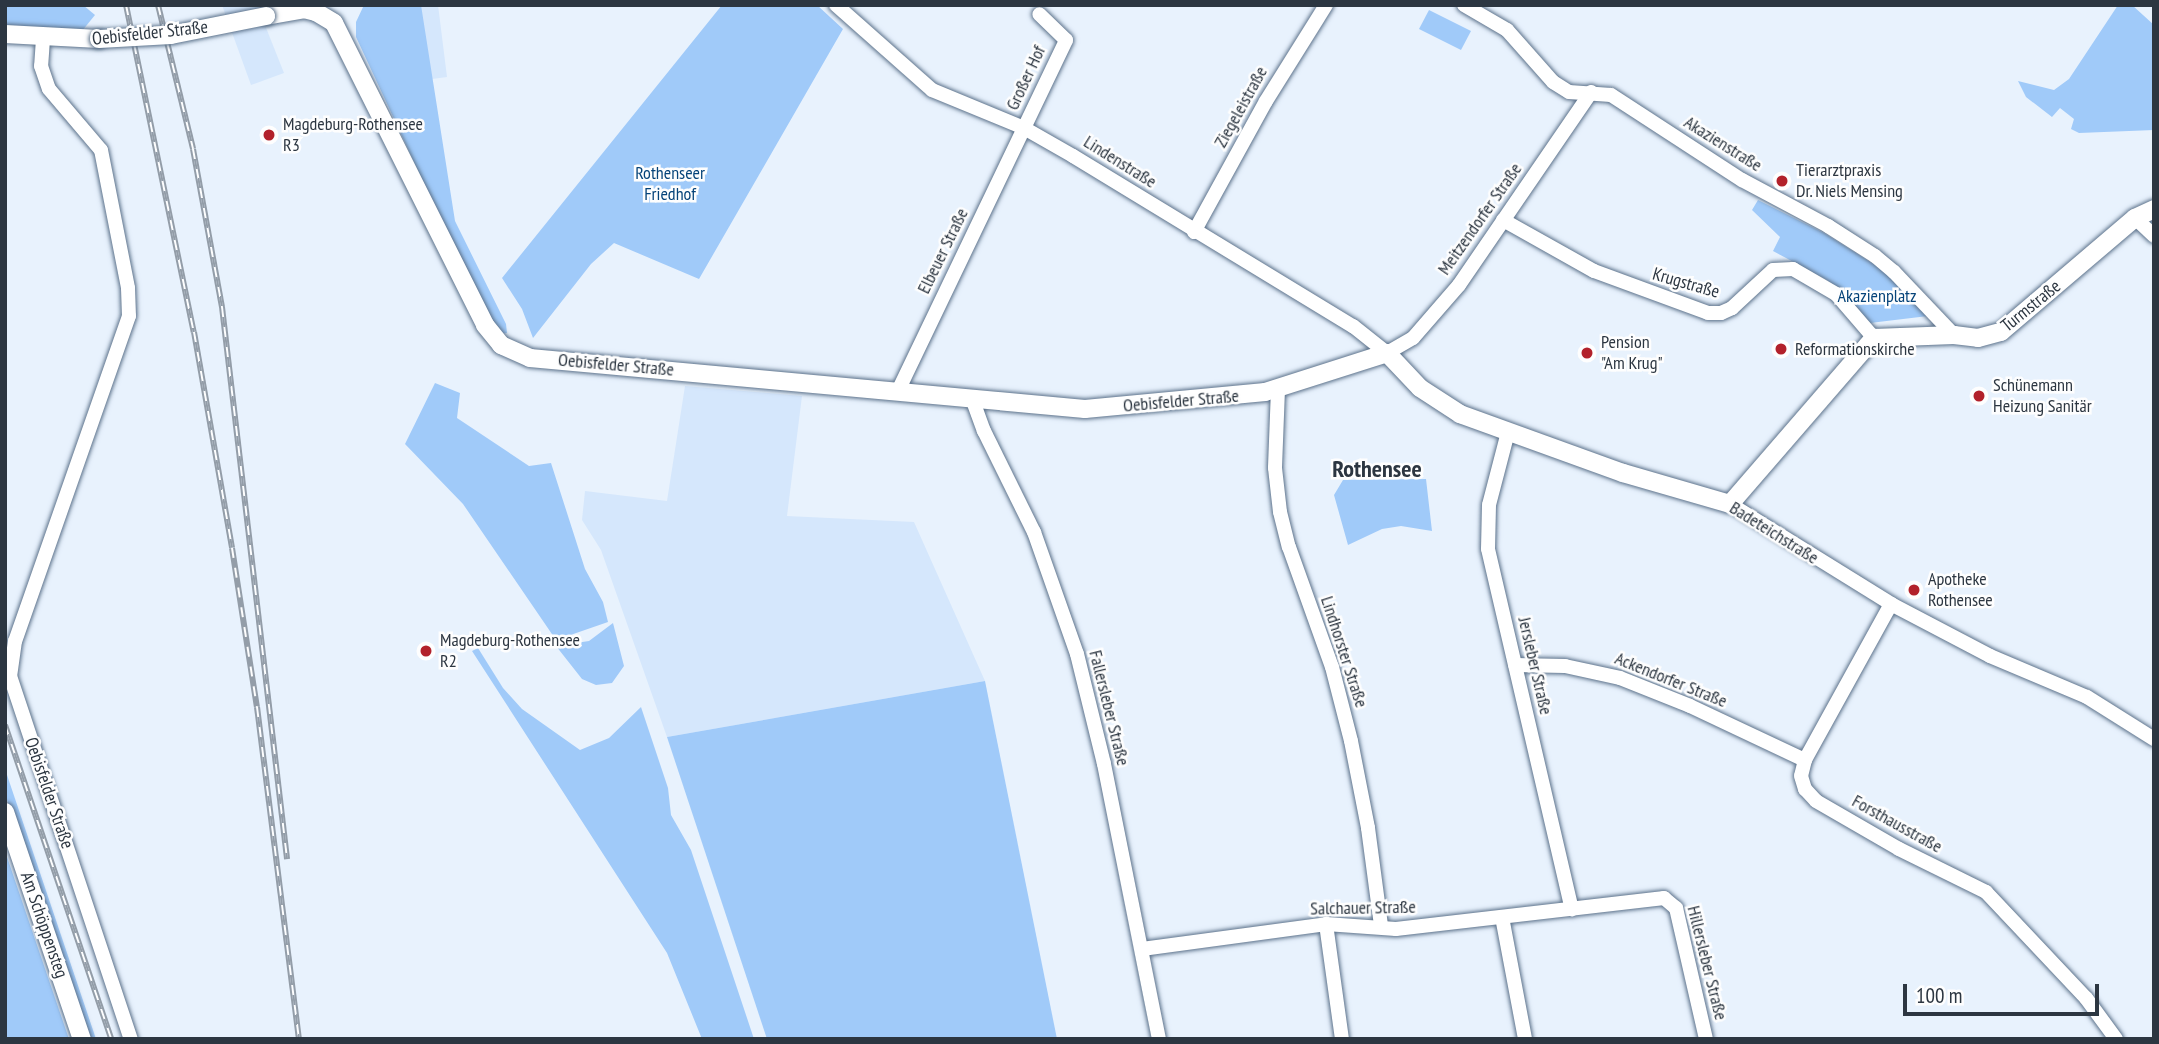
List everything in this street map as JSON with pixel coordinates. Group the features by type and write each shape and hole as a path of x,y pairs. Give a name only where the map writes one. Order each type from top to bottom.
{"street":[{"name":"Lindenstraße","path":"836,5 932,90 1024,128 1097,170 1194,232 1353,326 1387,353"},
{"name":"Ziegeleistraße","path":"1194,232 1266,101 1326,5"},
{"name":"Akazienstraße","path":"1464,5 1507,30 1553,82 1569,92 1611,95 1742,180 1828,226 1875,256 1895,272 1954,335"},
{"name":"Oebisfelder Straße","path":"5,34 99,40 171,35 304,9 316,12 334,23 466,290 491,334 507,348 530,358 898,391 972,401 1095,409 1278,389 1387,353"},
{"name":"Großer Hof","path":"1024,128 1066,40 1039,14"},
{"name":"Oebisfelder Straße","path":"43,38 42,69 49,89 101,150 128,288 129,316 15,641 10,676 131,1039"},
{"name":"Meitzendorfer Straße","path":"1387,353 1413,338 1459,285 1591,92"},
{"name":"Elbeuer Straße","path":"898,391 1024,128"},
{"name":"Turmstraße","path":"1874,338 1954,335 1982,337 2011,326 2135,218 2154,209"},
{"path":"2135,218 2154,236"},
{"name":"Krugstraße","path":"1503,220 1594,271 1708,313 1721,313 1732,308 1773,270 1793,269 1836,294 1874,338"},
{"path":"1730,504 1874,338"},
{"name":"Badeteichstraße","path":"1387,353 1420,388 1443,405 1508,432 1623,473 1730,504 1891,604 1990,656 2087,697 2154,739"},
{"name":"Lindhorster Straße","path":"1278,389 1275,463 1278,500 1289,547 1332,667 1351,741 1368,828 1381,926"},
{"name":"Fallersleber Straße","path":"972,401 1034,532 1071,636 1101,752 1159,1039"},
{"name":"Jersleber Straße","path":"1508,432 1489,505 1487,533 1572,909"},
{"path":"1805,760 1891,604"},
{"name":"Ackendorfer Straße","path":"1515,665 1565,666 1620,678 1690,706 1805,760"},
{"name":"Forsthausstraße","path":"1805,760 1801,776 1810,796 1923,862 1986,892 2086,998 2116,1039"},
{"name":"Am Schöppensteg","path":"5,812 82,1039"},
{"name":"Salchauer Straße","path":"1142,949 1326,925 1381,926 1396,929 1654,897 1668,899"},
{"name":"Hillersleber Straße","path":"1668,899 1676,908 1706,1039"},
{"path":"1502,917 1525,1039"},
{"path":"1326,925 1342,1039"}],"shaded area":[{"path":"222,5 257,5 284,73 251,85"},
{"path":"420,5 438,5 447,77 432,79"},
{"path":"685,386 802,396 787,516 914,522 985,681 667,737 601,550 582,520 585,491 667,501"}],"green space":[{"path":"5,5 83,5 95,15 82,31 5,26"},
{"path":"364,5 421,5 455,221 506,324 507,333 500,334 494,328 356,37 356,22"},
{"name":"Rothenseer Friedhof","path":"722,5 817,5 843,29 699,279 614,243 591,264 533,338 522,309 502,278"},
{"path":"2118,5 2132,5 2154,25 2154,130 2079,133 2071,129 2074,119 2060,108 2052,117 2026,97 2018,81 2054,90 2069,79"},
{"path":"1429,10 1471,31 1461,50 1419,29"},
{"name":"Akazienplatz","path":"1758,200 1824,233 1883,270 1928,316 1870,323 1848,297 1827,280 1773,251 1780,237 1752,210"},
{"path":"435,383 460,393 457,418 529,466 551,463 585,569 603,602 608,622 556,640 463,504 405,444"},
{"path":"1426,479 1432,531 1401,526 1382,529 1348,545 1334,495 1343,480"},
{"path":"613,623 624,666 612,683 596,685 582,679 556,646 589,641"},
{"path":"478,648 503,688 522,709 580,750 609,738 641,707 668,788 671,815 691,850 754,1039 702,1039 667,953 472,651"},
{"path":"985,681 1057,1039 767,1039 667,737"},
{"path":"5,769 96,1039 88,1039 5,794"},
{"path":"5,851 69,1039 5,1039"}],"railway":[{"path":"126,5 194,332 232,548 257,707 299,1039"},
{"path":"158,5 193,149 222,307 287,859"},
{"path":"5,725 111,1039"}],"place":[{"name":"Magdeburg-Rothensee R3","path":"269,135"},
{"name":"Tierarztpraxis Dr. Niels Mensing","path":"1782,181"},
{"name":"Reformationskirche","path":"1781,349"},
{"name":"Pension \"Am Krug\"","path":"1587,353"},
{"name":"Schünemann Heizung Sanitär","path":"1979,396"},
{"name":"Apotheke Rothensee","path":"1914,590"},
{"name":"Magdeburg-Rothensee R2","path":"426,651"}],"district":[{"name":"Rothensee","path":"1377,469"}]}
